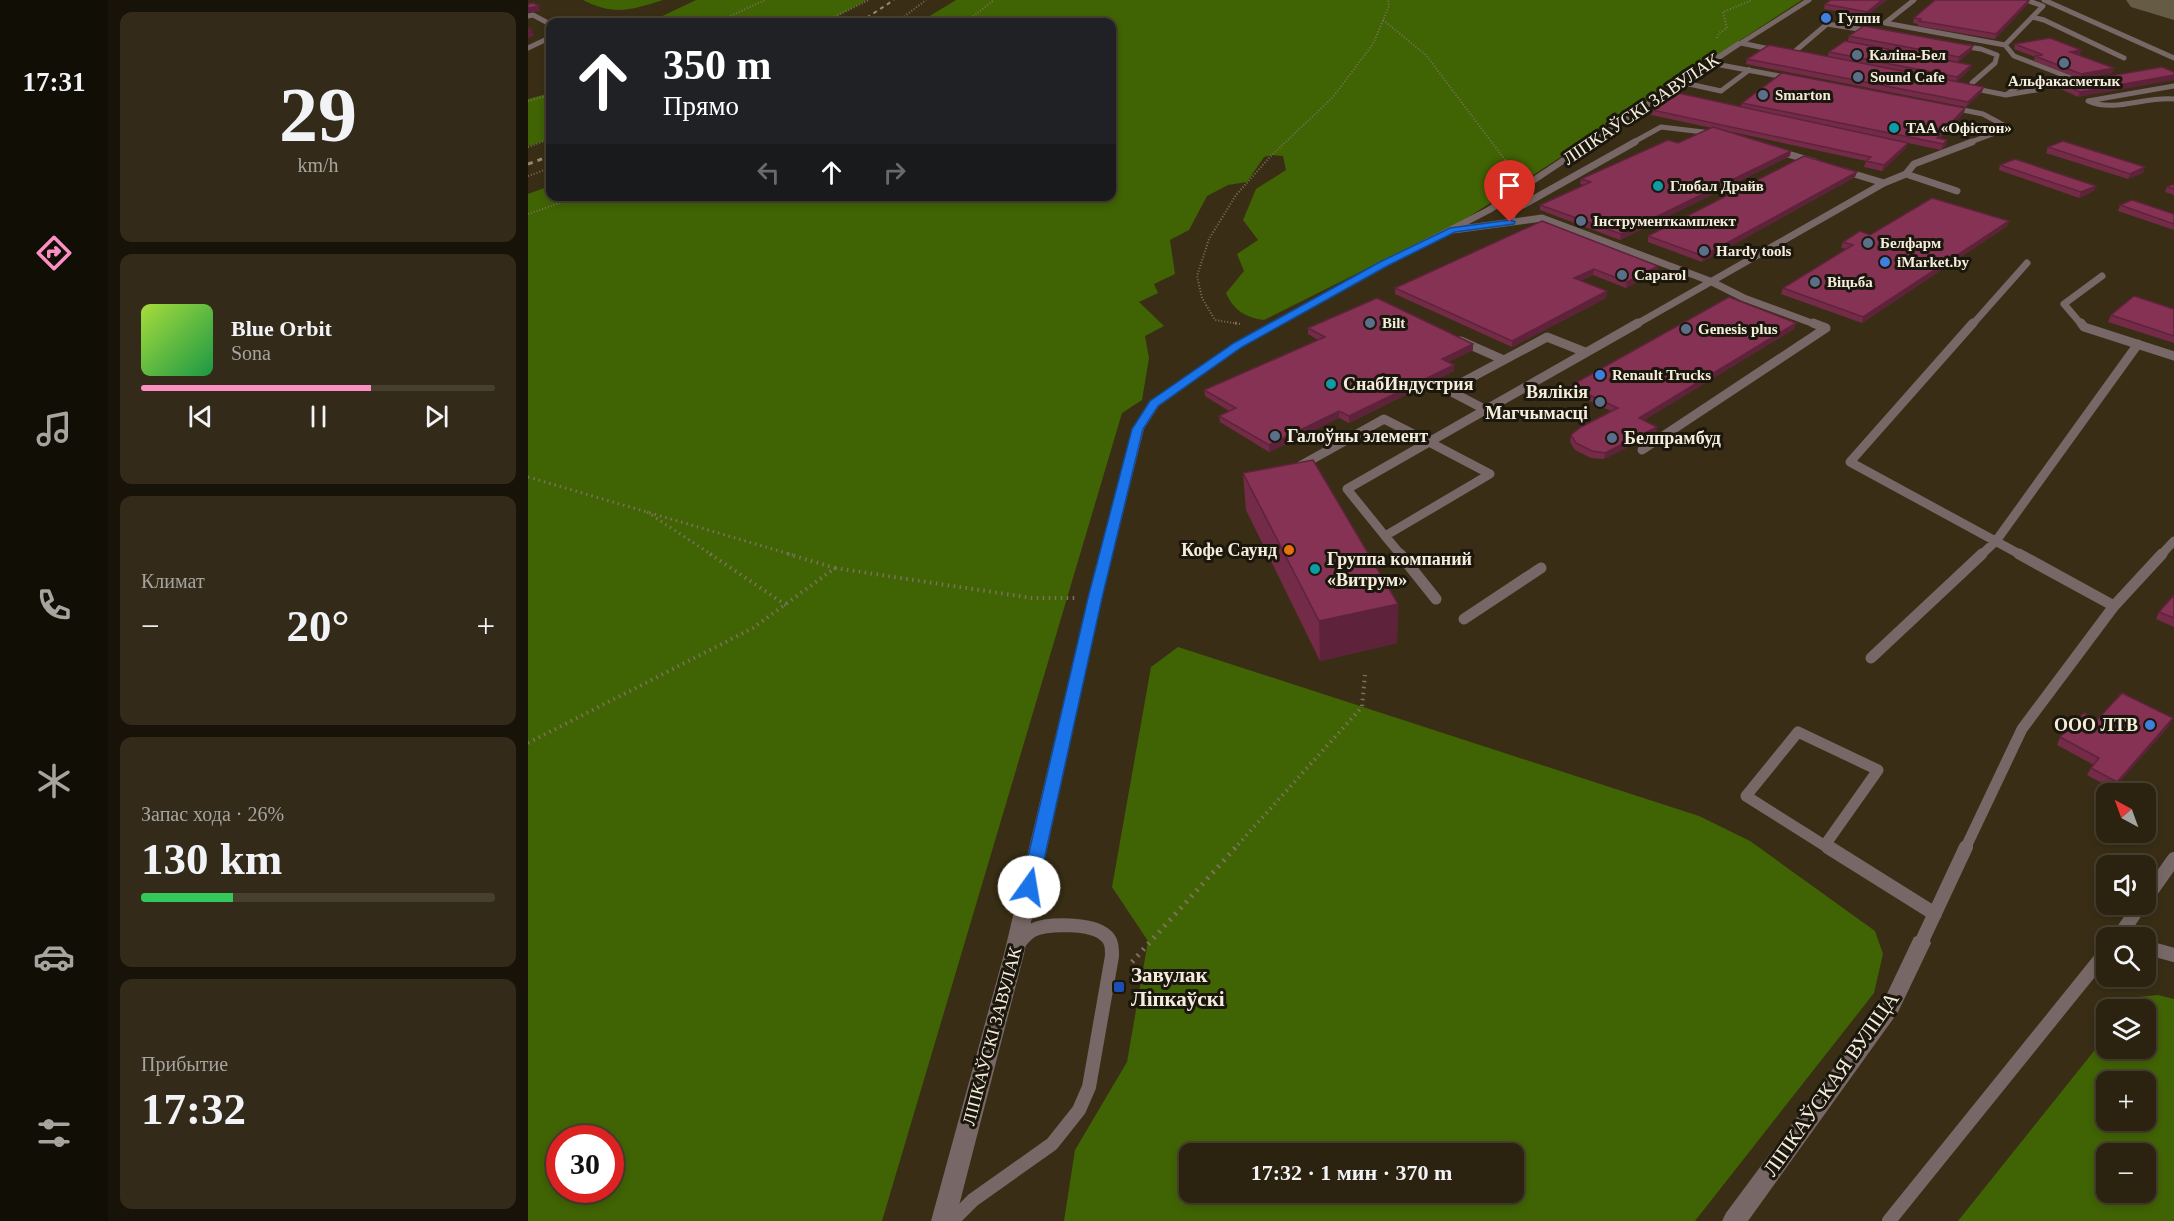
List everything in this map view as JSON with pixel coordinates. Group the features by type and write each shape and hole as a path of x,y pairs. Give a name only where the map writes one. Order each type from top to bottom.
{"street":[{"name":"ЛІПКАЎСКІ ЗАВУЛАК","path":"943,1221 1014,954 1095,598 1137,429 1154,404 1177,386 1267,329 1384,264 1453,230 1533,182 1741,43"},
{"name":"ЛІПКАЎСКАЯ ВУЛІЦА","path":"1734,1221 1891,1006 1921,943"}],"lane":[{"path":"1741,43 1809,0"},
{"path":"1914,0 1885,23 2005,45 2014,56 2079,81"},
{"path":"2005,45 2043,6 2026,0"},
{"path":"2044,0 2174,58"},
{"path":"528,16 533,15 546,22"},
{"path":"2032,17 2044,20 2124,58"},
{"path":"1793,53 1827,24 1882,33"},
{"path":"528,48 546,39"},
{"path":"1741,43 1804,56"},
{"path":"1959,46 1981,49 1997,55 1995,63 1972,83"},
{"path":"1710,63 1796,79"},
{"path":"1680,82 1721,91 1749,70"},
{"path":"1961,86 2006,95 2042,89 2028,79 2006,95"},
{"path":"2174,86 2088,102 2100,106 2162,96 2174,99"},
{"path":"1436,599 1347,489 1710,280 1884,183 1906,174 1914,164 2009,128 1983,114 1948,107"},
{"path":"1510,222 1514,210 1661,127 1712,131 1724,135"},
{"path":"1769,148 1827,165"},
{"path":"1838,169 1884,183"},
{"path":"1906,174 1957,191"},
{"path":"1453,230 1542,218 1710,280 1744,298 1826,328 1642,450"},
{"path":"2027,263 1850,462 2114,606"},
{"path":"2102,276 2064,304 2084,327 2174,356"},
{"path":"1452,337 1504,360"},
{"path":"1486,410 1448,390 1547,337 1586,352"},
{"path":"1870,658 1996,541 2138,344"},
{"path":"1295,469 1384,419 1490,474 1385,536"},
{"path":"1921,943 2022,729 2114,606 2174,541"},
{"path":"1464,619 1541,568"},
{"path":"1825,845 1878,770 1798,732 1746,796 1935,914"},
{"path":"2156,884 2174,859"},
{"path":"952,1221 973,1200 1043,1152 1064,1133 1089,1087 1112,945 1099,929 1049,926 1036,928 1021,939 1014,954"},
{"path":"2156,950 2174,955"},
{"path":"1889,1221 2096,964"}],"path":[{"path":"726,18 765,0"},
{"path":"832,18 869,0"},
{"path":"902,18 926,0"},
{"path":"971,18 994,0"},
{"path":"1267,329 1215,320 1202,298 1197,276 1209,239 1236,195 1270,157 1333,98 1373,44 1389,6 1388,0"},
{"path":"1717,40 1719,33 1727,28 1723,12 1752,0"},
{"path":"1383,20 1426,55 1517,174 1533,182"},
{"path":"528,101 546,96"},
{"path":"528,147 546,140"},
{"path":"528,176 546,169"},
{"path":"528,214 566,201"},
{"path":"528,477 835,568 1032,598 1095,598"},
{"path":"642,510 786,605"},
{"path":"528,743 753,628 835,568"},
{"path":"1129,965 1362,707 1365,675"}],"green space":[{"path":"583,0 663,0 632,9 613,10"},
{"path":"696,0 867,0 833,18 658,18"},
{"path":"956,0 1802,0 1464,220 1264,320 1241,312 1232,304 1226,293 1244,271 1237,254 1258,240 1243,220 1256,189 1286,170 1283,156 1264,157 1247,182 1228,185 1207,196 1189,230 1170,240 1175,274 1154,284 1158,293 1139,302 1164,326 1145,336 1149,358 1142,400 1122,413 882,1221 528,1221 528,194 546,187 546,201 1116,201 1116,18 927,18"},
{"path":"546,94 546,140 528,146 528,99"},
{"path":"1178,647 1699,816 1750,841 1875,931 1883,954 1874,993 1695,1221 1064,1221 1075,1150 1127,1062 1148,941 1112,887 1151,667"},
{"path":"2158,995 2174,999 2174,1221 1958,1221 2096,1048 2096,1059 2156,1059 2156,999 2136,999"}],"building":[{"path":"1831,0 1882,0 1867,12 1825,4"},
{"path":"1935,0 2029,0 1996,34 1919,21 1921,19 1914,18"},
{"path":"533,3 539,6 528,8 528,4"},
{"path":"1864,26 1973,46 1959,57 1849,36"},
{"path":"2050,38 2081,50 2070,52 2114,68 2081,74 2035,56 2043,55 2015,44"},
{"path":"1845,41 1971,65 1957,77 1829,52"},
{"path":"1769,45 1984,87 1968,102 1747,59"},
{"path":"2162,67 2174,72 2174,75 2080,92 2063,84"},
{"name":"ТАА «Офістон»","path":"1782,73 1965,108 1937,138 1947,140 1943,144 1742,103"},
{"path":"1678,93 1908,143 1884,165 1866,161 1871,157 1652,110"},
{"name":"Глобал Драйв","path":"1713,127 1791,151 1621,234 1540,205 1591,182 1581,179 1668,140 1678,143"},
{"path":"2063,141 2145,167 2130,174 2048,147"},
{"path":"1804,156 1857,172 1703,256 1648,236"},
{"path":"2015,159 2096,186 2081,192 2000,165"},
{"path":"1932,198 2009,221 1863,317 1783,288 1853,245 1843,242 1860,231 1870,235"},
{"path":"2132,200 2174,214 2174,224 2120,205"},
{"path":"1542,221 1658,266 1627,282 1594,269 1574,278 1607,291 1512,341 1395,288"},
{"path":"2134,296 2174,309 2174,336 2111,315"},
{"path":"1729,297 1796,323 1639,418 1657,427 1605,453 1592,451 1576,443 1571,435 1581,427 1618,408 1570,386"},
{"name":"СнабИндустрия","path":"1377,298 1473,344 1442,359 1454,365 1349,416 1339,411 1269,445 1219,416 1236,408 1204,390 1325,337 1308,328"},
{"path":"1313,460 1398,604 1319,621 1243,473"},
{"path":"2174,595 2174,618 2159,612"},
{"path":"2122,693 2173,718 2117,782 2091,768 2099,758 2060,737 2084,713 2097,720"}],"taxiway":[{"path":"2143,0 2174,10"}],"railway":[{"path":"866,18 894,0"},
{"path":"528,164 546,157"}],"place":[{"name":"Гуппи","path":"1826,18"},
{"name":"Каліна-Бел","path":"1857,55"},
{"name":"Альфакасметык","path":"2064,63"},
{"name":"Sound Cafe","path":"1858,77"},
{"name":"Smarton","path":"1763,95"},
{"name":"ТАА «Офістон»","path":"1894,128"},
{"name":"Глобал Драйв","path":"1658,186"},
{"name":"Інструменткамплект","path":"1581,221"},
{"name":"Белфарм","path":"1868,243"},
{"name":"Hardy tools","path":"1704,251"},
{"name":"iMarket.by","path":"1885,262"},
{"name":"Caparol","path":"1622,275"},
{"name":"Віцьба","path":"1815,282"},
{"name":"Bilt","path":"1370,323"},
{"name":"Genesis plus","path":"1686,329"},
{"name":"Renault Trucks","path":"1600,375"},
{"name":"СнабИндустрия","path":"1331,384"},
{"name":"Вялікія Магчымасці","path":"1600,402"},
{"name":"Галоўны элемент","path":"1275,436"},
{"name":"Белпрамбуд","path":"1612,438"},
{"name":"Кофе Саунд","path":"1289,550"},
{"name":"Группа компаний «Витрум»","path":"1315,569"},
{"name":"ООО ЛТВ","path":"2150,725"},
{"name":"Завулак Ліпкаўскі","path":"1119,987"}],"route":[{"path":"1029,887 1095,598 1137,429 1154,404 1238,345 1384,264 1453,230 1510,222"}]}
